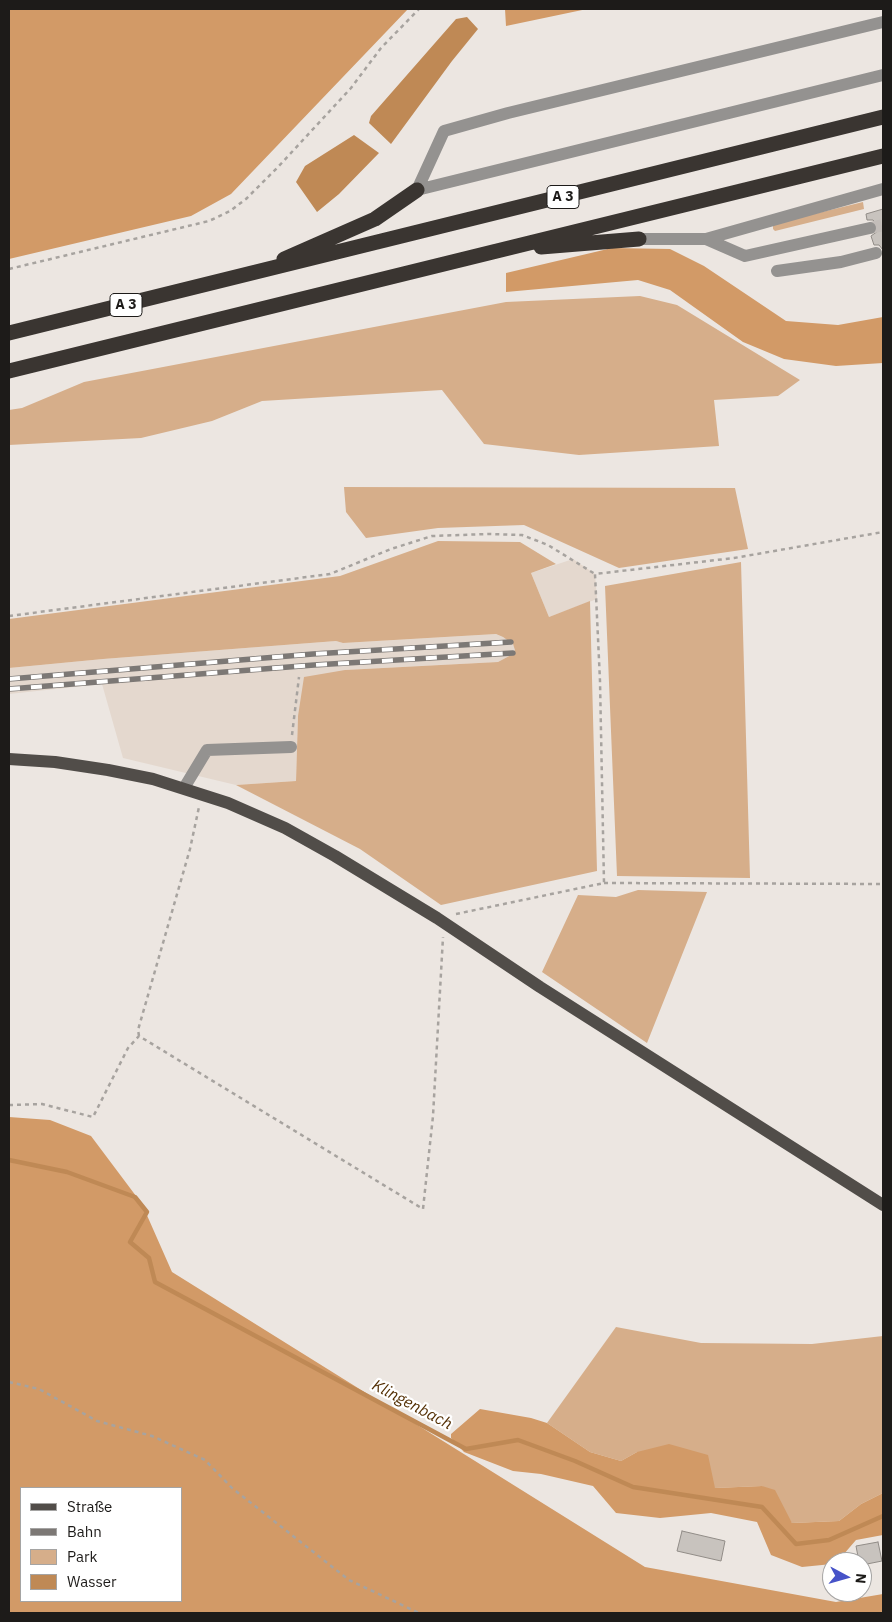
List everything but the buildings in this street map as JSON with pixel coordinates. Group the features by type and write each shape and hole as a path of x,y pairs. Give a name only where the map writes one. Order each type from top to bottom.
{"highway":[{"name":"A 3","path":"9,333 883,118"},
{"name":"A 3","path":"9,370 883,156"},
{"path":"244,276 375,219 416,190"},
{"path":"494,251 639,239"}],"main road":[{"path":"9,759 55,762 108,770 184,788 204,794 285,828 335,856 440,921 883,1205"}],"lane":[{"path":"416,190 444,131 508,113 883,22"},
{"path":"416,190 883,75"},
{"path":"639,239 706,239 883,189"},
{"path":"706,239 745,256 870,228"},
{"path":"777,271 841,262 876,253"},
{"path":"184,788 207,750 291,746"}],"path":[{"path":"9,269 209,221 230,211 246,199 278,167 351,88 381,48 419,9"},
{"path":"9,616 330,574 391,549 432,536 522,535 548,545 596,574 734,558 883,532"},
{"path":"596,574 604,883"},
{"path":"291,746 299,677"},
{"path":"204,794 199,806 190,849 138,1030 139,1036 423,1209 433,1116 440,921 604,883 883,884"},
{"path":"9,1105 42,1104 93,1117 128,1048 139,1036"},
{"path":"9,1382 39,1389 97,1421 152,1436 205,1460 232,1488 349,1580 419,1613"}],"shaded area":[{"path":"9,9 408,9 231,194 191,216 9,259"},
{"path":"505,9 587,9 506,26"},
{"path":"612,248 670,249 704,266 786,321 838,325 883,317 883,363 836,366 784,359 743,342 670,290 638,280 506,292 506,273"},
{"path":"573,559 595,574 597,599 549,617 531,573"},
{"path":"496,634 507,639 515,647 511,655 498,662 345,670 298,716 296,781 236,785 123,758 102,684 9,694 9,668 336,641 343,643"},
{"path":"9,1117 50,1120 91,1136 142,1204 172,1272 645,1567 822,1599 822,1602 872,1602 872,1596 883,1594 883,1613 9,1613"},
{"path":"480,1409 531,1418 547,1423 590,1452 621,1461 637,1452 669,1444 708,1455 715,1488 762,1486 775,1490 792,1523 839,1521 861,1504 883,1493 883,1535 856,1540 846,1552 822,1552 822,1565 802,1567 771,1555 757,1522 711,1513 660,1518 616,1513 593,1486 541,1474 513,1471 464,1452 451,1438 451,1434"}],"green space":[{"path":"863,202 864,209 775,231 773,229 773,226 777,223"},
{"path":"640,296 677,305 800,380 778,396 714,400 719,446 579,455 484,444 442,390 262,401 212,421 141,438 9,445 9,410 22,408 84,382 506,302"},
{"path":"344,487 735,488 748,549 619,568 524,525 438,528 366,538 346,512"},
{"path":"438,541 520,542 556,564 531,573 549,617 590,601 597,871 441,905 360,849 236,785 296,781 298,716 304,677 345,670 498,662 511,655 515,650 513,644 496,634 343,643 336,641 9,668 9,619 340,576"},
{"path":"741,562 750,878 617,876 605,586"},
{"path":"638,890 707,892 647,1043 542,972 578,895 616,897"},
{"path":"616,1327 701,1343 812,1344 883,1336 883,1493 861,1504 839,1521 792,1523 762,1486 715,1488 637,1452 621,1461 590,1452 547,1423"}],"water":[{"path":"467,17 478,29 391,144 369,123 371,116 456,19"},
{"path":"354,135 379,153 339,194 317,212 296,182 305,166"}],"waterway":[{"name":"Klingenbach","path":"9,1160 67,1172 135,1197 147,1212 130,1242 149,1258 155,1282 466,1449 518,1440 575,1461 633,1487 762,1507 796,1544 829,1540 883,1516"}],"tunnel":[{"path":"870,228 883,225"}],"railway":[{"path":"9,679 313,654 511,642"},
{"path":"9,689 314,665 513,653"}]}
